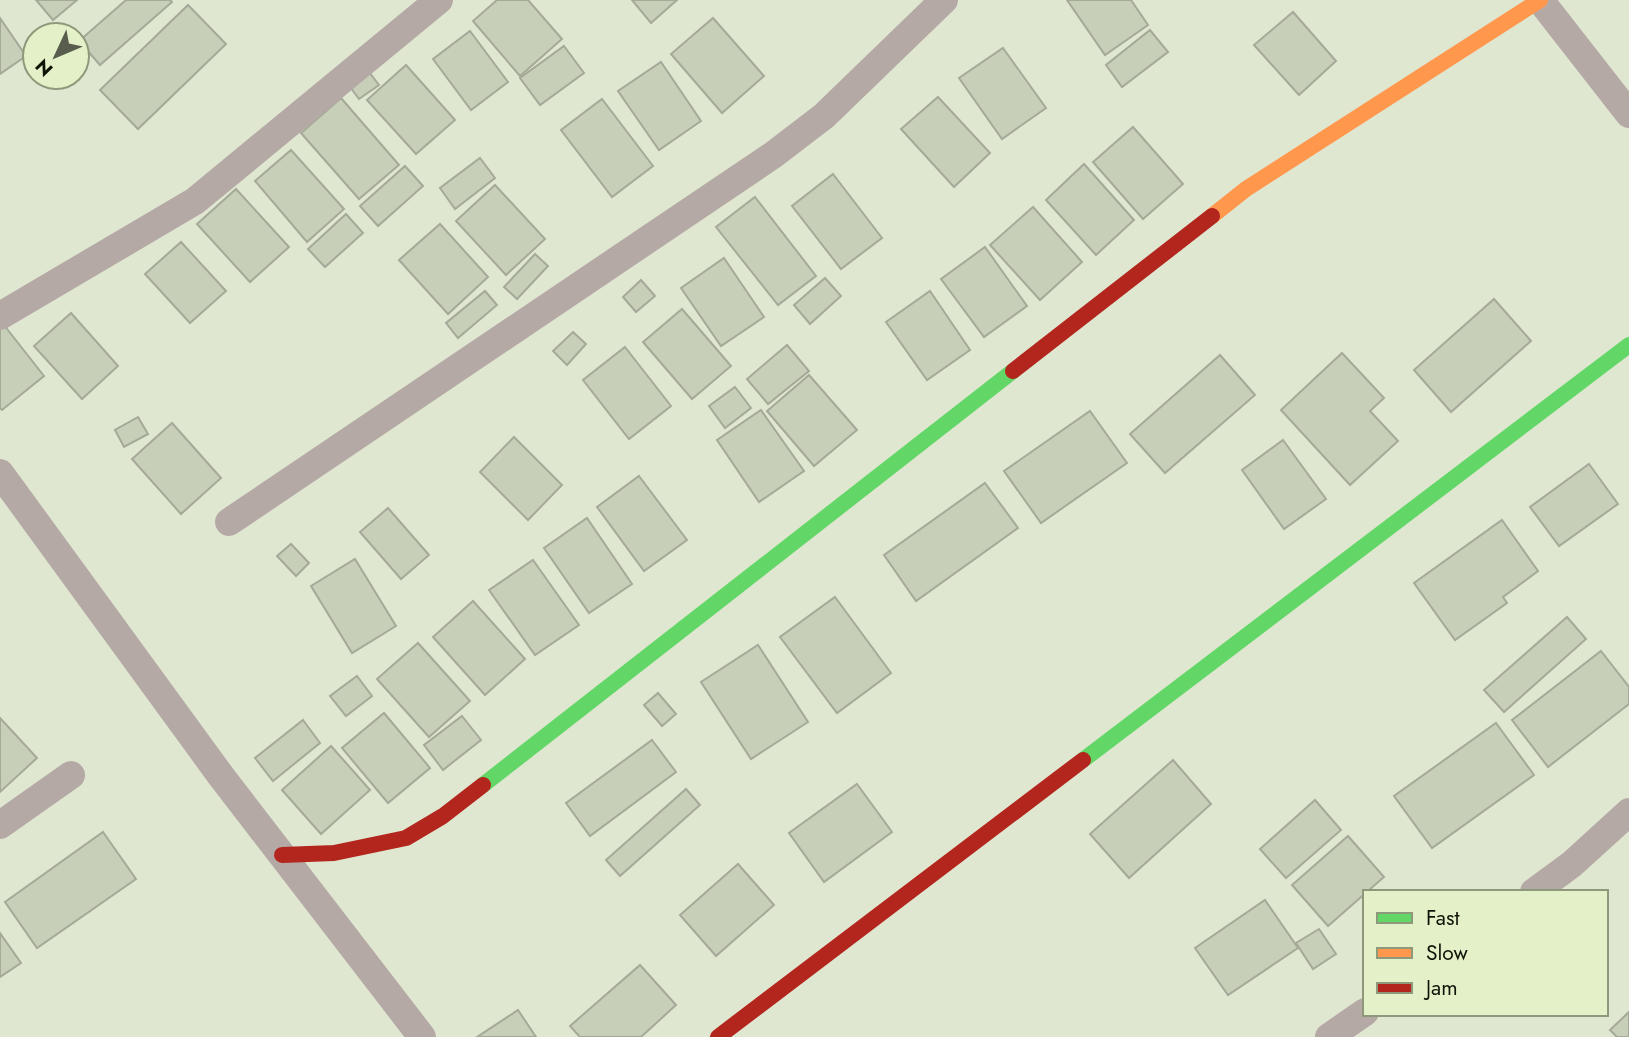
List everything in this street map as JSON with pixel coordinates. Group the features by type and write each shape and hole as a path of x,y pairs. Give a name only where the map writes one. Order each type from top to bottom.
{"street":[{"path":"0,316 195,201 439,0"},
{"path":"229,522 773,155 824,116 944,0"},
{"path":"282,855 334,853 406,838 443,816 1246,189 1540,0 1629,114"},
{"path":"718,1037 1629,345"},
{"path":"0,473 221,776 422,1037"},
{"path":"0,825 71,775"},
{"path":"1537,890 1572,864 1629,813"},
{"path":"1329,1037 1363,1013"}],"building":[{"path":"36,0 77,0 53,20"},
{"path":"126,0 172,2 100,65 91,55 91,31"},
{"path":"497,0 528,0 562,39 520,76 473,21"},
{"path":"632,0 677,0 651,23"},
{"path":"1067,0 1131,0 1148,25 1105,55"},
{"path":"188,5 226,44 138,129 100,90"},
{"path":"1293,12 1336,61 1299,95 1254,45"},
{"path":"0,18 21,49 21,59 0,74"},
{"path":"713,18 764,76 722,113 671,54"},
{"path":"1150,30 1168,52 1122,87 1106,65"},
{"path":"470,31 508,82 471,110 433,59"},
{"path":"564,46 584,73 540,105 520,78"},
{"path":"1003,48 1046,108 1002,139 959,78"},
{"path":"661,62 701,121 659,150 618,91"},
{"path":"406,65 455,120 416,154 367,100"},
{"path":"366,68 379,85 359,99 347,83"},
{"path":"938,97 990,153 954,187 901,129"},
{"path":"341,98 399,165 359,199 301,133"},
{"path":"602,99 653,166 612,197 561,130"},
{"path":"1133,127 1183,184 1143,219 1093,162"},
{"path":"291,150 344,209 307,242 255,181"},
{"path":"480,158 495,178 455,209 440,188"},
{"path":"1084,164 1134,220 1096,255 1046,200"},
{"path":"405,166 423,186 378,226 360,206"},
{"path":"833,174 882,238 841,269 792,206"},
{"path":"495,185 545,239 506,275 456,221"},
{"path":"236,189 289,247 250,282 197,224"},
{"path":"755,197 816,276 778,305 716,227"},
{"path":"1033,207 1082,262 1040,300 990,245"},
{"path":"346,214 363,233 325,267 308,249"},
{"path":"440,224 488,277 448,314 399,260"},
{"path":"181,242 226,291 190,323 145,274"},
{"path":"985,247 1027,306 984,337 941,279"},
{"path":"535,254 548,266 517,299 504,287"},
{"path":"724,258 764,317 721,346 681,288"},
{"path":"825,278 841,296 810,324 794,305"},
{"path":"641,280 655,296 636,312 623,297"},
{"path":"485,291 497,305 458,338 446,323"},
{"path":"930,291 970,350 927,380 886,322"},
{"path":"1494,299 1531,341 1451,412 1414,370"},
{"path":"682,309 731,366 692,399 643,342"},
{"path":"71,313 118,366 82,399 34,346"},
{"path":"0,320 44,376 2,410 0,408"},
{"path":"573,332 586,344 567,365 553,351"},
{"path":"787,345 809,371 768,404 747,379"},
{"path":"625,347 671,406 629,439 583,380"},
{"path":"1342,353 1384,398 1370,411 1398,441 1350,485 1281,410"},
{"path":"1220,355 1255,395 1165,473 1130,434"},
{"path":"809,375 857,430 814,466 767,411"},
{"path":"735,387 751,408 725,428 709,406"},
{"path":"761,410 804,471 759,502 717,440"},
{"path":"1090,411 1127,463 1041,523 1004,471"},
{"path":"138,417 148,434 124,447 115,430"},
{"path":"172,423 221,478 181,514 132,459"},
{"path":"514,437 562,485 528,520 480,472"},
{"path":"1283,440 1326,499 1284,529 1242,470"},
{"path":"1589,464 1618,504 1559,546 1530,507"},
{"path":"639,476 687,540 644,571 597,507"},
{"path":"985,483 1018,528 916,601 884,555"},
{"path":"388,508 429,555 401,579 360,532"},
{"path":"587,518 632,584 589,613 544,548"},
{"path":"1502,520 1538,571 1503,597 1507,603 1455,640 1414,583"},
{"path":"291,544 309,563 296,576 277,556"},
{"path":"355,559 396,626 352,653 311,586"},
{"path":"533,560 579,625 535,655 489,590"},
{"path":"835,597 891,673 837,713 780,637"},
{"path":"473,601 525,659 485,695 433,637"},
{"path":"1567,617 1586,639 1504,712 1484,690"},
{"path":"418,643 470,701 429,737 377,679"},
{"path":"758,645 808,722 751,759 701,682"},
{"path":"1601,651 1629,687 1629,704 1548,767 1512,720"},
{"path":"357,676 372,696 346,716 330,696"},
{"path":"658,693 676,714 662,726 644,705"},
{"path":"384,713 430,768 388,803 342,748"},
{"path":"462,716 481,740 443,770 424,745"},
{"path":"0,718 37,758 0,792"},
{"path":"303,720 320,743 273,781 255,758"},
{"path":"1496,723 1534,775 1432,848 1394,796"},
{"path":"652,740 676,772 590,836 566,803"},
{"path":"331,746 370,790 321,834 282,790"},
{"path":"1173,760 1211,804 1129,878 1090,834"},
{"path":"857,784 892,832 824,882 789,833"},
{"path":"686,789 700,805 620,876 606,860"},
{"path":"1315,800 1341,830 1286,878 1260,849"},
{"path":"103,832 136,879 37,948 5,902"},
{"path":"1348,836 1384,877 1369,890 1363,890 1363,895 1328,926 1292,885"},
{"path":"738,864 774,905 716,956 680,915"},
{"path":"1265,900 1298,948 1228,995 1195,948"},
{"path":"1319,929 1336,954 1313,969 1296,943"},
{"path":"0,933 21,963 0,977"},
{"path":"640,965 676,1005 641,1037 580,1037 570,1026"},
{"path":"518,1010 536,1037 477,1037"},
{"path":"1629,1012 1629,1037 1617,1037 1610,1030"}],"traffic: fast":[{"path":"1083,760 1629,345"},
{"path":"483,785 1013,371"}],"traffic: slow":[{"path":"1212,216 1246,189 1540,0"}],"traffic: jam":[{"path":"1013,371 1212,216"},
{"path":"718,1037 1083,760"},
{"path":"282,855 334,853 406,838 443,816 483,785"}]}
